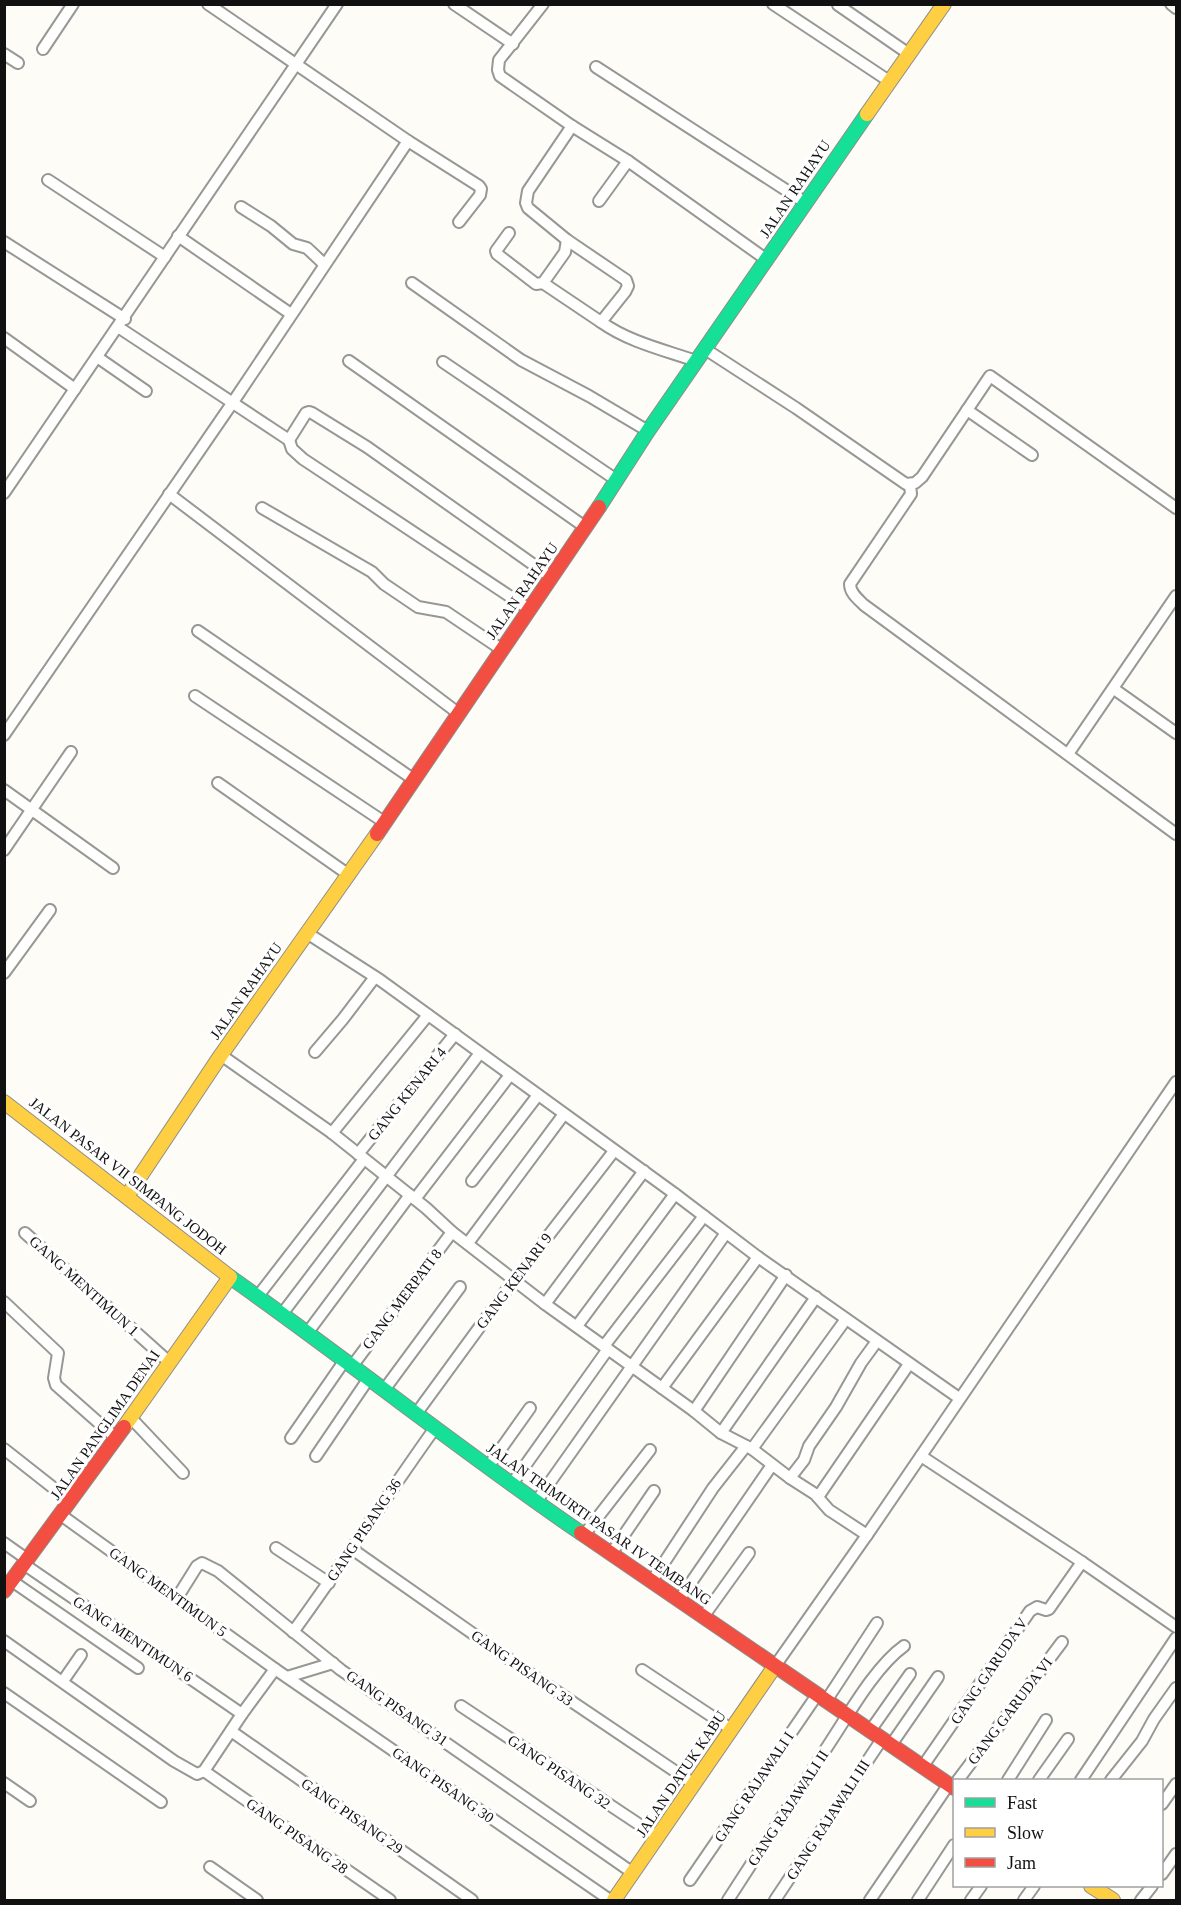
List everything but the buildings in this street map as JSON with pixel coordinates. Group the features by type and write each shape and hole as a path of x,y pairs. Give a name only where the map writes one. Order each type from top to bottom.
{"street":[{"path":"208,4 408,141 478,186 481,189 480,195 459,222"},
{"path":"4,492 9,475 75,389 121,323 337,4"},
{"path":"454,4 513,44"},
{"path":"543,4 499,60 500,76 572,126 628,161 767,260"},
{"path":"773,4 889,81"},
{"name":"JALAN RAHAYU","path":"127,1196 221,1055 349,875 530,609 615,479 944,4"},
{"path":"1171,4 1176,8"},
{"path":"838,5 909,54"},
{"path":"43,49 70,6"},
{"path":"4,54 18,63"},
{"path":"596,67 806,203"},
{"path":"572,126 528,191 526,203 531,212 628,283 625,292 601,322"},
{"path":"4,735 233,402 408,141"},
{"path":"599,201 628,161"},
{"path":"48,180 165,257"},
{"path":"241,207 271,226 293,244 307,248 324,264"},
{"path":"509,233 496,254 536,284 543,284 614,332 633,341 696,361"},
{"path":"178,236 291,314"},
{"path":"4,242 121,323 161,357 289,440 292,449 303,459 530,609"},
{"path":"543,284 572,243"},
{"path":"412,283 521,360 648,431"},
{"path":"4,338 75,389"},
{"path":"705,349 910,485 922,477 990,376 1176,508"},
{"path":"97,357 146,391"},
{"path":"349,361 585,527"},
{"path":"444,362 615,479"},
{"path":"967,410 1032,455"},
{"path":"289,440 309,411 367,447 551,577"},
{"path":"910,485 911,494 850,584 850,589 864,605 1176,834"},
{"path":"169,494 458,713"},
{"path":"262,508 372,572 384,584 418,607 446,612 501,650"},
{"path":"1068,754 1176,596"},
{"path":"198,632 413,779"},
{"path":"1113,689 1176,733"},
{"path":"195,696 384,822"},
{"path":"4,850 71,752"},
{"path":"218,783 349,875"},
{"path":"4,790 113,868"},
{"path":"4,973 50,910"},
{"path":"307,933 375,977 455,1034 704,1215 758,1257 959,1398"},
{"path":"315,1052 344,1019 375,977"},
{"path":"332,1133 428,1015"},
{"name":"GANG KENARI 4","path":"258,1296 361,1156 455,1034"},
{"path":"282,1314 480,1053"},
{"path":"221,1055 332,1133 452,1232 545,1304 721,1433 749,1447 818,1497 829,1510 867,1536"},
{"path":"308,1332 510,1075"},
{"path":"775,1666 867,1536 1176,1082"},
{"path":"472,1181 538,1095"},
{"name":"JALAN PASAR VII SIMPANG JODOH","path":"4,1102 230,1277"},
{"path":"468,1243 564,1114"},
{"name":"GANG KENARI 9","path":"416,1414 514,1280 614,1151"},
{"path":"545,1304 644,1172"},
{"path":"577,1326 675,1194"},
{"path":"512,1484 606,1347 704,1215"},
{"name":"GANG MERPATI 8","path":"291,1438 452,1232"},
{"name":"GANG MENTIMUN 1","path":"25,1233 169,1362"},
{"path":"536,1502 726,1233"},
{"path":"662,1388 758,1257"},
{"path":"694,1411 786,1275"},
{"name":"JALAN TRIMURTI PASAR IV TEMBANG","path":"230,1277 308,1332 536,1502 821,1698 953,1784"},
{"name":"JALAN PANGLIMA DENAI","path":"8,1586 230,1277"},
{"path":"384,1390 460,1287"},
{"path":"721,1433 816,1297"},
{"path":"4,1302 58,1353 54,1378 56,1385 116,1438"},
{"path":"652,1581 713,1488 749,1447 846,1319"},
{"path":"790,1478 804,1460 809,1446 877,1341"},
{"path":"818,1497 909,1364"},
{"path":"316,1456 369,1378"},
{"path":"488,1467 530,1408"},
{"path":"130,1418 183,1473"},
{"name":"GANG PISANG 36","path":"293,1632 435,1428"},
{"path":"4,1449 70,1501"},
{"path":"584,1534 650,1450"},
{"path":"921,1456 1176,1627"},
{"path":"678,1600 772,1465"},
{"path":"611,1554 654,1491"},
{"name":"GANG MENTIMUN 5","path":"61,1515 275,1669"},
{"name":"GANG MENTIMUN 6","path":"4,1543 26,1562 242,1714"},
{"path":"276,1548 329,1583"},
{"name":"GANG PISANG 33","path":"352,1549 694,1784"},
{"path":"704,1617 749,1553"},
{"name":"GANG GARUDA V","path":"923,1766 1030,1611 1037,1607 1049,1609 1082,1562"},
{"name":"GANG PISANG 31","path":"177,1598 197,1566 205,1563 333,1663 633,1873"},
{"path":"8,1586 138,1668"},
{"name":"GANG RAJAWALI I","path":"690,1880 877,1623"},
{"path":"1082,1779 1176,1638"},
{"path":"4,1641 63,1681 81,1655"},
{"name":"GANG GARUDA VI","path":"959,1779 1062,1642"},
{"name":"GANG RAJAWALI II","path":"728,1900 848,1716 882,1668 895,1652 904,1646"},
{"path":"287,1677 333,1663"},
{"name":"JALAN DATUK KABU","path":"612,1900 775,1666"},
{"path":"204,1771 275,1669"},
{"name":"GANG PISANG 30","path":"275,1669 612,1900"},
{"path":"642,1670 731,1729"},
{"path":"881,1738 910,1674"},
{"path":"881,1738 938,1677"},
{"name":"GANG PISANG 28","path":"63,1681 174,1761 197,1774 204,1771 390,1900"},
{"path":"1112,1779 1142,1742 1154,1719 1176,1688"},
{"path":"4,1692 161,1802"},
{"name":"GANG PISANG 32","path":"461,1706 658,1837"},
{"path":"1009,1779 1046,1720"},
{"name":"GANG PISANG 29","path":"231,1731 472,1900"},
{"name":"GANG RAJAWALI III","path":"775,1900 881,1738"},
{"path":"1040,1779 1068,1739"},
{"path":"4,1783 30,1802"},
{"path":"1163,1801 1176,1784"},
{"name":"GANG GARUDA VI","path":"870,1900 953,1786"},
{"path":"918,1900 953,1847"},
{"path":"1163,1871 1176,1854"},
{"path":"210,1867 257,1900"},
{"path":"971,1900 980,1887"},
{"path":"1024,1900 1033,1887"},
{"path":"1141,1900 1151,1887"},
{"path":"1098,1888 1113,1900"}],"traffic: fast":[{"path":"599,507 648,431 867,114"},
{"path":"230,1277 581,1533"}],"traffic: slow":[{"path":"867,114 944,4"},
{"path":"127,1196 221,1055 377,834"},
{"path":"4,1102 230,1277 124,1427"},
{"path":"614,1900 775,1666"},
{"path":"1093,1887 1113,1900"}],"traffic: jam":[{"path":"377,834 599,507"},
{"path":"4,1591 124,1427"},
{"path":"581,1533 953,1787"}]}
